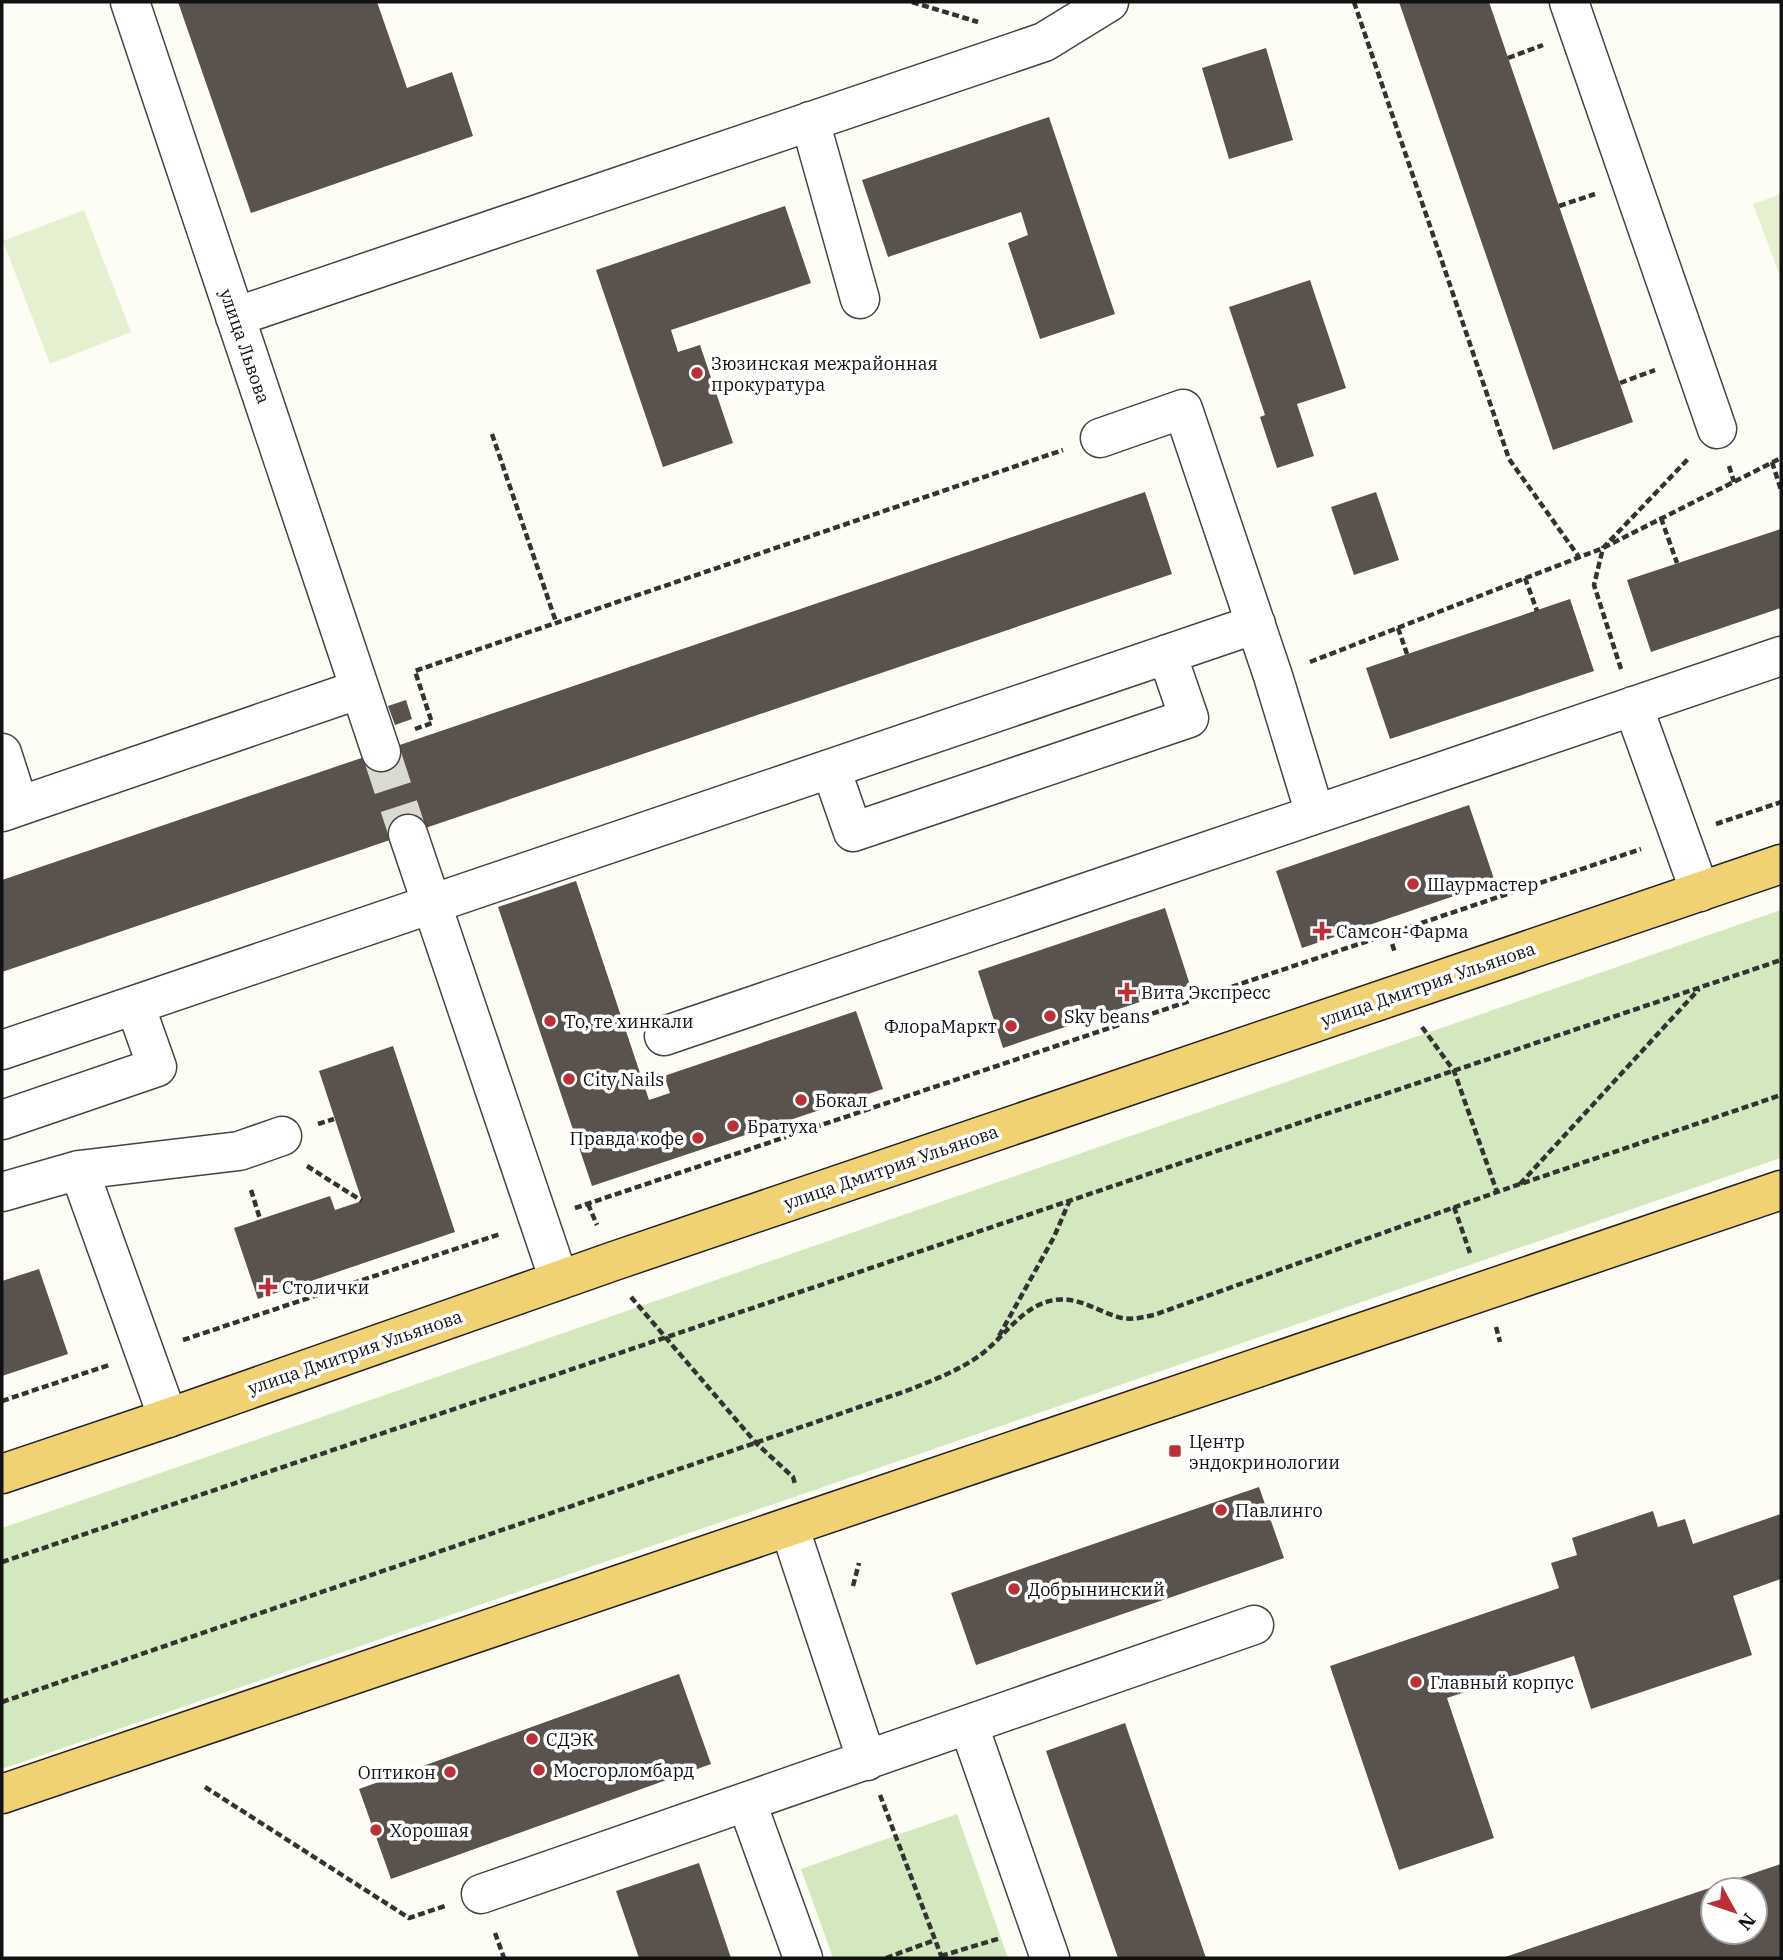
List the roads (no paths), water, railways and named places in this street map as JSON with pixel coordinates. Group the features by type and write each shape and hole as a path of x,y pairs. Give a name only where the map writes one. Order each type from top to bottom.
{"main road":[{"name":"улица Дмитрия Ульянова","path":"2,1474 614,1261 1781,864"},
{"path":"2,1794 1781,1190"}],"street":[{"name":"улица Львова","path":"130,2 379,747"},
{"path":"235,317 1044,42 1109,2"},
{"path":"1569,2 1717,429"},
{"path":"810,121 860,299"},
{"path":"1100,438 1183,410 1273,676 1315,814"},
{"path":"2,1050 1256,624"},
{"path":"831,769 853,832 1189,718 1167,654"},
{"path":"664,1036 1781,656"},
{"path":"2,753 10,809 360,690"},
{"path":"1633,706 1699,892"},
{"path":"408,834 559,1280"},
{"path":"2,1120 157,1067 135,1005"},
{"path":"2,1192 79,1170 239,1151 282,1136"},
{"path":"79,1170 168,1418"},
{"path":"799,1525 818,1618 867,1761"},
{"path":"481,1894 1254,1625"},
{"path":"969,1726 1045,1942"},
{"path":"747,1803 803,1958"}],"tunnel":[{"path":"381,752 408,834"}],"place":[{"name":"Зюзинская межрайонная прокуратура","path":"697,373"},
{"name":"Шаурмастер","path":"1413,884"},
{"name":"Самсон-Фарма","path":"1322,931"},
{"name":"Вита Экспресс","path":"1127,992"},
{"name":"Sky beans","path":"1050,1016"},
{"name":"То, те хинкали","path":"550,1021"},
{"name":"ФлораМаркт","path":"1011,1026"},
{"name":"City Nails","path":"569,1079"},
{"name":"Бокал","path":"801,1100"},
{"name":"Братуха","path":"733,1126"},
{"name":"Правда кофе","path":"698,1138"},
{"name":"Столички","path":"268,1287"},
{"name":"Центр эндокринологии","path":"1175,1451"},
{"name":"Павлинго","path":"1221,1510"},
{"name":"Добрынинский","path":"1014,1589"},
{"name":"Главный корпус","path":"1416,1682"},
{"name":"СДЭК","path":"532,1739"},
{"name":"Мосгорломбард","path":"539,1770"},
{"name":"Оптикон","path":"450,1772"},
{"name":"Хорошая","path":"376,1830"}]}
